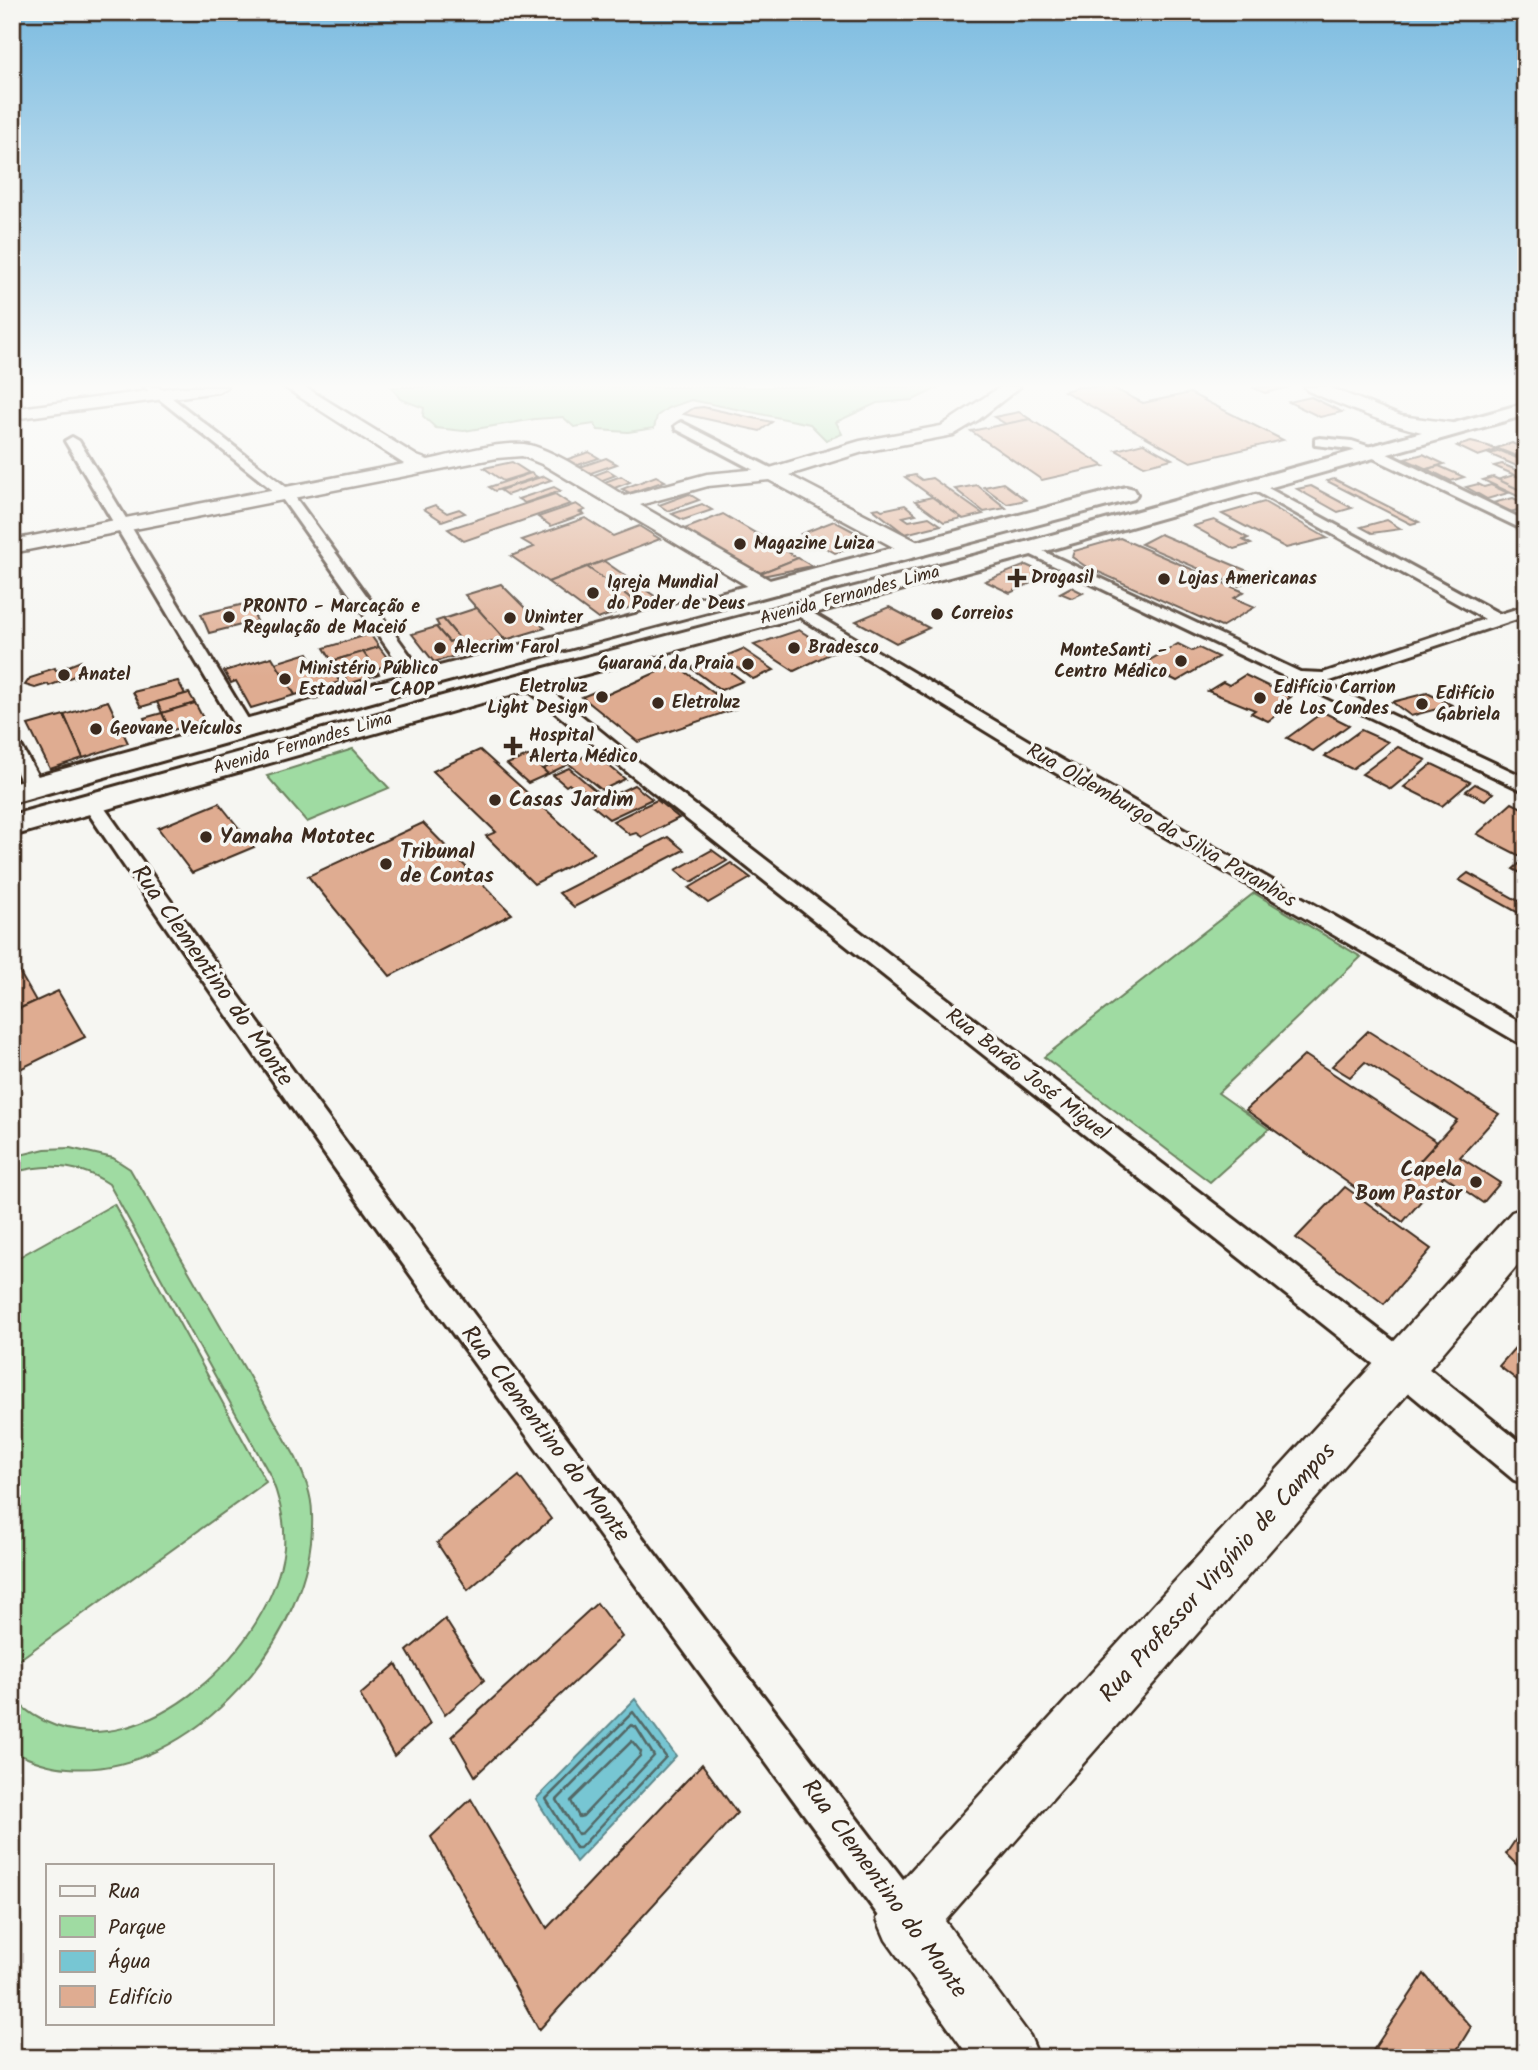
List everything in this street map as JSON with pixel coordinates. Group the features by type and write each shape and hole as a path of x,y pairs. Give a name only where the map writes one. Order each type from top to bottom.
{"highway":[{"name":"Avenida Fernandes Lima","path":"12,826 528,681 1027,550 1260,484"},
{"name":"Avenida Fernandes Lima","path":"23,790 419,680 1149,488"}],"street":[{"path":"98,484 245,729"},
{"path":"273,484 285,493 419,680"},
{"path":"12,547 327,484"},
{"path":"590,484 768,589"},
{"path":"623,503 693,484"},
{"path":"790,484 916,550"},
{"path":"1437,484 1526,527"},
{"path":"1255,485 1499,620"},
{"path":"1027,550 1296,677 1327,686 1526,786"},
{"name":"Rua Oldemburgo da Silva Paranhos","path":"799,610 1020,744 1526,1038"},
{"path":"1327,686 1526,611"},
{"name":"Rua Barão José Miguel","path":"528,681 644,776 1402,1367 1526,1468"},
{"path":"12,746 23,790"},
{"name":"Rua Clementino do Monte","path":"92,804 225,995 463,1325 1009,2058"},
{"name":"Rua Professor Virgínio de Campos","path":"908,1919 1526,1225"}],"green space":[{"path":"353,749 389,788 307,822 267,776"},
{"path":"1254,893 1361,957 1218,1093 1269,1129 1210,1182 1044,1057"},
{"path":"70,1148 113,1158 130,1169 296,1458 309,1492 312,1514 308,1559 293,1605 270,1649 238,1689 201,1724 159,1750 114,1765 68,1768 39,1762 12,1751 12,1694 39,1719 83,1732 123,1728 161,1713 198,1689 230,1658 256,1622 275,1585 284,1548 281,1511 270,1475 109,1184 86,1172 62,1167 12,1173 12,1157 45,1149"},
{"path":"114,1204 266,1482 16,1662 12,1652 12,1261"}],"water":[{"path":"635,1699 676,1756 576,1862 536,1799"}],"building":[{"path":"499,484 517,484 495,491 489,487"},
{"path":"520,484 540,484 507,495 500,490"},
{"path":"603,484 626,484 612,489"},
{"path":"636,484 657,484 630,493 622,489"},
{"path":"914,484 940,484 983,514 963,519"},
{"path":"1004,484 1026,500 1007,504 984,487"},
{"path":"1332,484 1343,484 1419,522 1411,524"},
{"path":"1478,484 1484,487 1491,485 1508,493 1487,499 1466,487"},
{"path":"1491,484 1507,484 1526,493 1526,500"},
{"path":"1505,484 1526,484 1526,493"},
{"path":"977,485 1006,508 984,512 955,489"},
{"path":"1311,486 1352,508 1338,512 1297,489"},
{"path":"554,487 561,491 525,503 518,499"},
{"path":"555,494 570,504 464,541 448,529"},
{"path":"689,494 699,500 668,511 659,505"},
{"path":"932,497 962,518 944,522 915,501"},
{"path":"1513,498 1526,504 1526,508 1510,512 1492,503"},
{"path":"1264,502 1327,538 1286,548 1222,514"},
{"path":"576,504 585,510 580,512 584,514 551,526 538,517"},
{"path":"702,504 712,510 683,520 672,514"},
{"path":"435,505 447,513 459,509 465,513 442,521 424,509"},
{"path":"905,505 916,514 903,517 909,521 929,517 941,525 905,534 873,509 882,510"},
{"name":"Magazine Luiza","path":"723,514 798,558 758,574 682,530"},
{"path":"585,518 613,536 639,526 660,539 548,582 511,556 534,547 522,540"},
{"path":"1214,520 1248,538 1243,540 1251,544 1234,549 1193,526"},
{"path":"1387,520 1401,529 1372,533 1361,527"},
{"path":"834,521 870,540 835,553 801,534"},
{"path":"1160,534 1257,575 1239,586 1141,544"},
{"name":"Lojas Americanas","path":"1120,538 1244,592 1234,598 1255,607 1221,627 1085,566 1072,557 1074,551"},
{"path":"798,558 812,566 762,576 758,574"},
{"path":"604,561 656,597 639,604 587,567"},
{"name":"Drogasil","path":"1026,565 1048,575 1010,593 985,581"},
{"name":"Igreja Mundial do Poder de Deus","path":"587,567 639,604 598,619 548,582"},
{"name":"Uninter","path":"501,584 545,628 505,640 465,595"},
{"path":"1071,587 1083,593 1072,598 1060,593"},
{"name":"PRONTO - Marcação e Regulação de Maceió","path":"249,603 257,621 209,633 201,614"},
{"path":"889,607 929,628 896,643 856,621"},
{"path":"477,608 504,638 468,649 443,619"},
{"path":"443,619 470,652 462,654 436,627 439,626 436,621"},
{"name":"Alecrim Farol","path":"436,627 462,654 434,662 412,634"},
{"name":"Bradesco","path":"799,630 834,652 794,671 754,645"},
{"path":"370,634 379,647 332,661 324,648"},
{"name":"MonteSanti - Centro Médico","path":"1178,644 1192,651 1199,648 1218,657 1177,681 1143,664"},
{"path":"379,647 392,664 376,669 363,652"},
{"name":"Guaraná da Praia","path":"743,649 774,670 753,679 723,657"},
{"path":"363,652 379,674 349,684 332,661"},
{"path":"308,653 318,669 329,666 340,682 295,695 275,663"},
{"path":"272,657 295,695 251,708 236,681 231,683 224,671"},
{"path":"713,659 743,681 721,690 691,668"},
{"path":"81,661 88,674 75,678 74,676 49,686 48,684 35,688 25,685 30,678 43,674 42,672 55,668 56,671"},
{"name":"Eletroluz","path":"675,664 735,709 638,742 582,697 599,690 606,695"},
{"name":"Edifício Carrion de Los Condes","path":"1245,675 1291,697 1275,708 1282,711 1268,721 1251,713 1255,710 1208,691 1223,682 1229,685"},
{"path":"178,681 185,694 141,707 133,692"},
{"path":"189,693 195,703 162,713 157,702"},
{"name":"Edifício Gabriela","path":"1427,693 1452,705 1411,716 1392,702"},
{"name":"Geovane Veículos","path":"108,701 128,743 83,758 64,715"},
{"path":"195,703 204,720 170,731 162,713"},
{"path":"1323,712 1349,725 1313,751 1287,738"},
{"path":"162,713 170,731 152,736 144,718"},
{"path":"64,715 83,758 50,769 28,725"},
{"path":"1361,730 1388,742 1352,769 1325,756"},
{"path":"1398,747 1426,760 1391,789 1362,774"},
{"path":"480,750 594,853 534,884 486,836 496,832 433,771"},
{"path":"593,752 625,779 602,790 569,764"},
{"path":"528,756 548,774 528,783 507,764"},
{"path":"564,759 569,764 548,774 543,769"},
{"path":"1432,764 1470,782 1442,806 1404,787"},
{"path":"569,768 596,791 589,794 582,789 577,791 553,775"},
{"path":"1475,784 1493,793 1485,800 1466,791"},
{"path":"634,785 652,799 609,819 592,805"},
{"path":"657,800 679,818 642,837 636,833 630,835 613,821"},
{"name":"Yamaha Mototec","path":"219,803 254,847 192,873 158,828"},
{"path":"1512,803 1526,810 1526,853 1522,857 1477,834"},
{"path":"423,823 512,914 390,976 308,876"},
{"path":"668,837 684,850 574,907 559,893"},
{"path":"712,850 727,861 691,882 676,870"},
{"path":"1526,858 1526,876 1513,869"},
{"path":"731,863 751,878 708,903 689,888"},
{"path":"1468,873 1526,905 1526,917 1459,880"},
{"path":"12,959 36,1001 12,1012"},
{"path":"58,991 85,1037 12,1073 12,1012"},
{"path":"1368,1031 1499,1114 1460,1157 1500,1183 1483,1203 1444,1176 1428,1193 1405,1177 1457,1120 1365,1062 1350,1077 1332,1066"},
{"path":"1305,1055 1437,1142 1405,1177 1428,1193 1403,1222 1246,1110"},
{"path":"1345,1187 1431,1249 1384,1304 1296,1238"},
{"path":"1526,1335 1526,1387 1499,1366"},
{"path":"519,1476 551,1519 468,1590 437,1543"},
{"path":"597,1603 622,1637 475,1776 452,1736"},
{"path":"445,1619 484,1680 445,1715 407,1651"},
{"path":"396,1664 430,1724 394,1756 360,1695"},
{"path":"702,1764 737,1813 539,2030 431,1837 471,1799 547,1928"},
{"path":"1526,1824 1526,1874 1506,1854"},
{"path":"1424,1974 1471,2027 1452,2058 1368,2058"}],"place":[{"name":"Magazine Luiza","path":"740,544"},
{"name":"Drogasil","path":"1017,578"},
{"name":"Lojas Americanas","path":"1164,579"},
{"name":"Igreja Mundial do Poder de Deus","path":"593,593"},
{"name":"Correios","path":"937,614"},
{"name":"PRONTO - Marcação e Regulação de Maceió","path":"229,617"},
{"name":"Uninter","path":"510,618"},
{"name":"Alecrim Farol","path":"440,648"},
{"name":"Bradesco","path":"794,648"},
{"name":"MonteSanti - Centro Médico","path":"1181,661"},
{"name":"Guaraná da Praia","path":"748,664"},
{"name":"Anatel","path":"64,675"},
{"name":"Ministério Público Estadual - CAOP","path":"285,679"},
{"name":"Eletroluz Light Design","path":"602,697"},
{"name":"Edifício Carrion de Los Condes","path":"1260,698"},
{"name":"Eletroluz","path":"658,703"},
{"name":"Edifício Gabriela","path":"1422,704"},
{"name":"Geovane Veículos","path":"96,729"},
{"name":"Hospital Alerta Médico","path":"513,746"},
{"name":"Casas Jardim","path":"495,800"},
{"name":"Yamaha Mototec","path":"206,837"},
{"name":"Tribunal de Contas","path":"386,864"},
{"name":"Capela Bom Pastor","path":"1476,1182"}]}
